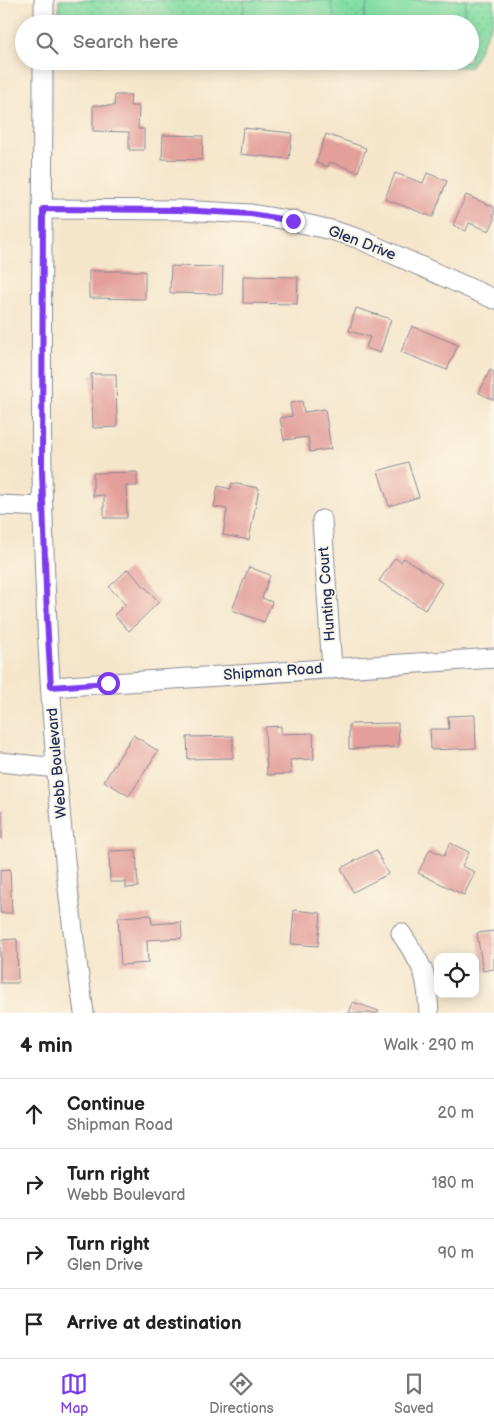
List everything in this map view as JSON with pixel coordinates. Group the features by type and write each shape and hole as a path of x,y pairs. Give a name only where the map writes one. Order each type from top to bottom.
{"street":[{"path":"44,0 44,15"},
{"name":"Webb Boulevard","path":"44,70 43,507 47,619 57,768 70,904 84,1013"},
{"name":"Glen Drive","path":"43,209 198,211 251,214 293,221 357,238 494,299"},
{"path":"0,505 43,507"},
{"name":"Hunting Court","path":"322,520 332,669"},
{"name":"Shipman Road","path":"51,687 494,658"},
{"path":"0,762 57,768"},
{"path":"401,933 419,962 424,974 429,1013"}],"green space":[{"path":"59,0 494,0 494,19 479,50 479,15 59,15"},
{"path":"244,0 330,0 334,15 243,15"},
{"path":"369,0 466,0 464,15 365,15"}],"building":[{"path":"115,95 131,95 130,106 139,106 138,129 144,129 144,150 129,150 129,132 93,131 93,105 114,106"},
{"path":"243,128 292,133 289,159 240,154"},
{"path":"326,134 366,148 358,172 330,162 328,167 316,163"},
{"path":"163,135 203,136 202,160 162,159"},
{"path":"395,173 423,183 427,173 447,181 433,217 385,199"},
{"path":"466,195 494,207 494,221 489,231 469,223 466,231 453,225"},
{"path":"171,266 223,267 222,294 170,293"},
{"path":"89,271 145,271 145,299 89,298"},
{"path":"243,276 298,277 297,304 243,303"},
{"path":"356,308 391,319 380,353 366,348 370,337 349,331"},
{"path":"412,326 458,345 447,370 401,352"},
{"path":"490,370 494,372 494,400 479,393"},
{"path":"91,374 116,374 117,427 93,428"},
{"path":"302,401 304,412 325,409 331,449 310,452 308,437 284,440 280,418 292,416 290,403"},
{"path":"408,462 419,497 389,506 378,471"},
{"path":"137,472 137,486 126,486 127,518 104,518 104,495 93,496 93,473"},
{"path":"232,483 259,488 249,540 223,535 227,509 214,507 218,486 231,489"},
{"path":"395,558 401,562 404,558 442,583 425,610 379,581"},
{"path":"249,567 270,575 262,598 272,602 264,622 232,610"},
{"path":"128,569 159,602 129,631 114,615 125,604 109,587"},
{"path":"475,715 476,748 431,750 430,729 449,729 448,716"},
{"path":"398,723 399,747 349,749 349,724"},
{"path":"281,726 281,734 313,733 314,759 290,760 291,774 267,775 265,727"},
{"path":"133,735 158,751 129,796 104,781"},
{"path":"233,736 233,758 188,759 187,737"},
{"path":"0,811 2,811 2,838 0,838"},
{"path":"450,843 469,852 462,866 475,872 464,895 418,873 430,849 444,856"},
{"path":"136,850 138,887 126,888 126,882 110,882 109,851"},
{"path":"376,850 388,874 353,892 341,868"},
{"path":"10,869 12,913 0,913 0,870"},
{"path":"294,910 321,913 318,946 291,944"},
{"path":"151,915 152,924 181,922 182,938 147,940 148,963 121,965 118,917"},
{"path":"494,931 494,969 483,971 477,933"},
{"path":"17,939 18,983 0,983 0,940"},
{"path":"353,1002 379,1011 378,1013 349,1013"}],"route":[{"path":"108,683 51,687 42,471 43,209 180,210 251,214 293,221"}]}
